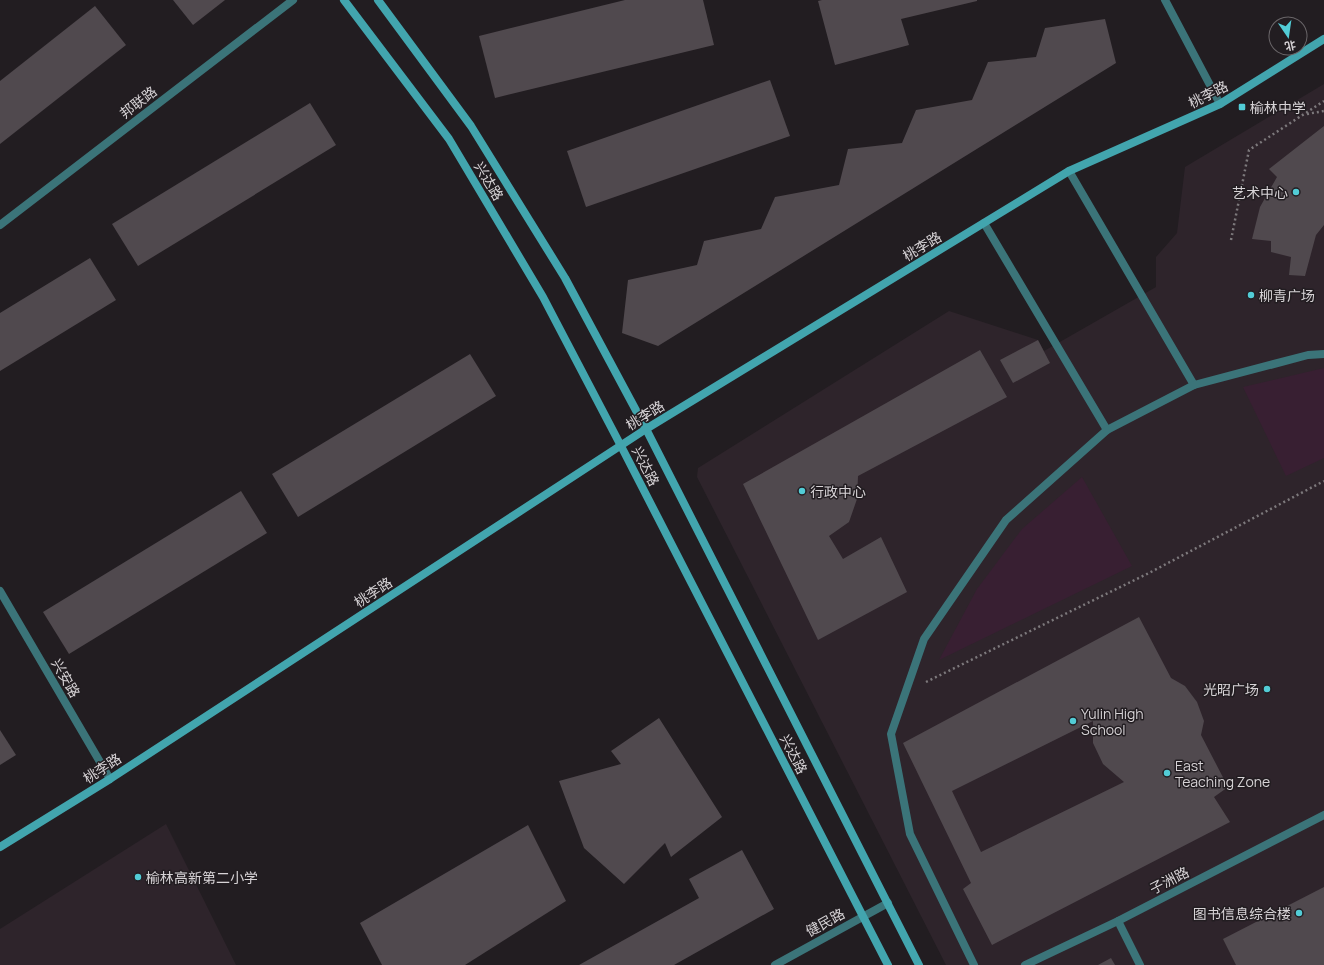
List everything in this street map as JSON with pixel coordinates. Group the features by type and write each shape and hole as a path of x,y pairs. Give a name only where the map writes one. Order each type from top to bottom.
{"main road":[{"name":"兴达路","path":"344,0 449,139 543,297 888,965"},
{"name":"兴达路","path":"378,0 475,133 565,278 646,429 919,965"},
{"name":"桃李路","path":"0,847 110,779 646,429 1069,171 1220,104 1324,40"}],"street":[{"name":"邦联路","path":"0,225 293,0"},
{"path":"1165,0 1220,104"},
{"path":"1069,171 1194,385"},
{"path":"984,223 1107,430"},
{"path":"974,965 910,834 891,734 924,639 1006,520 1107,430 1194,385 1308,354 1324,354"},
{"name":"兴安路","path":"0,591 110,779"},
{"name":"子洲路","path":"1025,965 1118,922 1324,815"},
{"name":"健民路","path":"775,965 888,903"},
{"path":"1118,922 1140,965"}],"path":[{"path":"1231,240 1248,150 1324,101"},
{"path":"1304,114 1324,111"},
{"path":"906,692 1142,576 1324,481"}],"shaded area":[{"name":"Yulin High School","path":"1324,84 1324,965 946,965 697,477 698,468 949,311 1038,340 1044,351 1156,287 1156,257 1177,233 1185,167"},
{"path":"1324,368 1324,458 1286,476 1243,387"},
{"path":"1082,477 1132,566 939,660 977,589 1022,529"},
{"name":"榆林高新第二小学","path":"166,824 236,965 0,965 0,929"}],"building":[{"path":"173,0 225,0 193,25"},
{"path":"625,0 703,0 714,45 495,98 479,36"},
{"path":"818,1 977,1 901,19 909,45 835,65"},
{"path":"95,6 126,45 0,144 0,81"},
{"path":"1105,19 1116,63 658,346 622,333 628,280 697,265 704,241 761,229 775,197 839,185 848,149 902,143 916,110 972,100 988,62 1036,57 1045,28"},
{"path":"770,80 790,136 586,207 567,151"},
{"path":"310,103 336,145 138,266 112,224"},
{"name":"艺术中心","path":"1324,126 1324,225 1316,235 1305,276 1289,275 1291,257 1271,252 1271,241 1252,239 1260,207 1277,177 1269,169"},
{"path":"90,258 116,300 0,371 0,313"},
{"path":"1038,340 1050,363 1013,383 1000,360"},
{"name":"行政中心","path":"980,350 1007,397 858,476 857,499 849,522 829,536 843,559 881,537 907,592 818,640 743,484"},
{"path":"470,354 496,396 298,517 272,474"},
{"path":"241,491 267,533 69,654 43,612"},
{"name":"East Teaching Zone","path":"1139,617 1171,678 1185,686 1197,702 1204,721 1201,735 1228,787 1214,797 1230,822 992,945 963,889 971,883 903,743","holes":["1093,721 1093,743 1103,764 1124,782 981,852 952,791"]},
{"path":"659,718 722,817 671,857 665,843 624,884 584,848 559,781 621,764 611,751"},
{"path":"0,730 16,755 0,765"},
{"path":"528,825 566,901 465,965 382,965 360,923"},
{"path":"742,850 774,909 674,965 579,965 699,898 689,879"},
{"name":"图书信息综合楼","path":"1324,887 1324,965 1236,965 1223,939"},
{"path":"1111,958 1115,965 1098,965"}],"place":[{"name":"榆林中学","path":"1242,107"},
{"name":"艺术中心","path":"1296,192"},
{"name":"柳青广场","path":"1251,295"},
{"name":"行政中心","path":"802,491"},
{"name":"光昭广场","path":"1267,689"},
{"name":"Yulin High School","path":"1073,721"},
{"name":"East Teaching Zone","path":"1167,773"},
{"name":"榆林高新第二小学","path":"138,877"},
{"name":"图书信息综合楼","path":"1299,913"}]}
